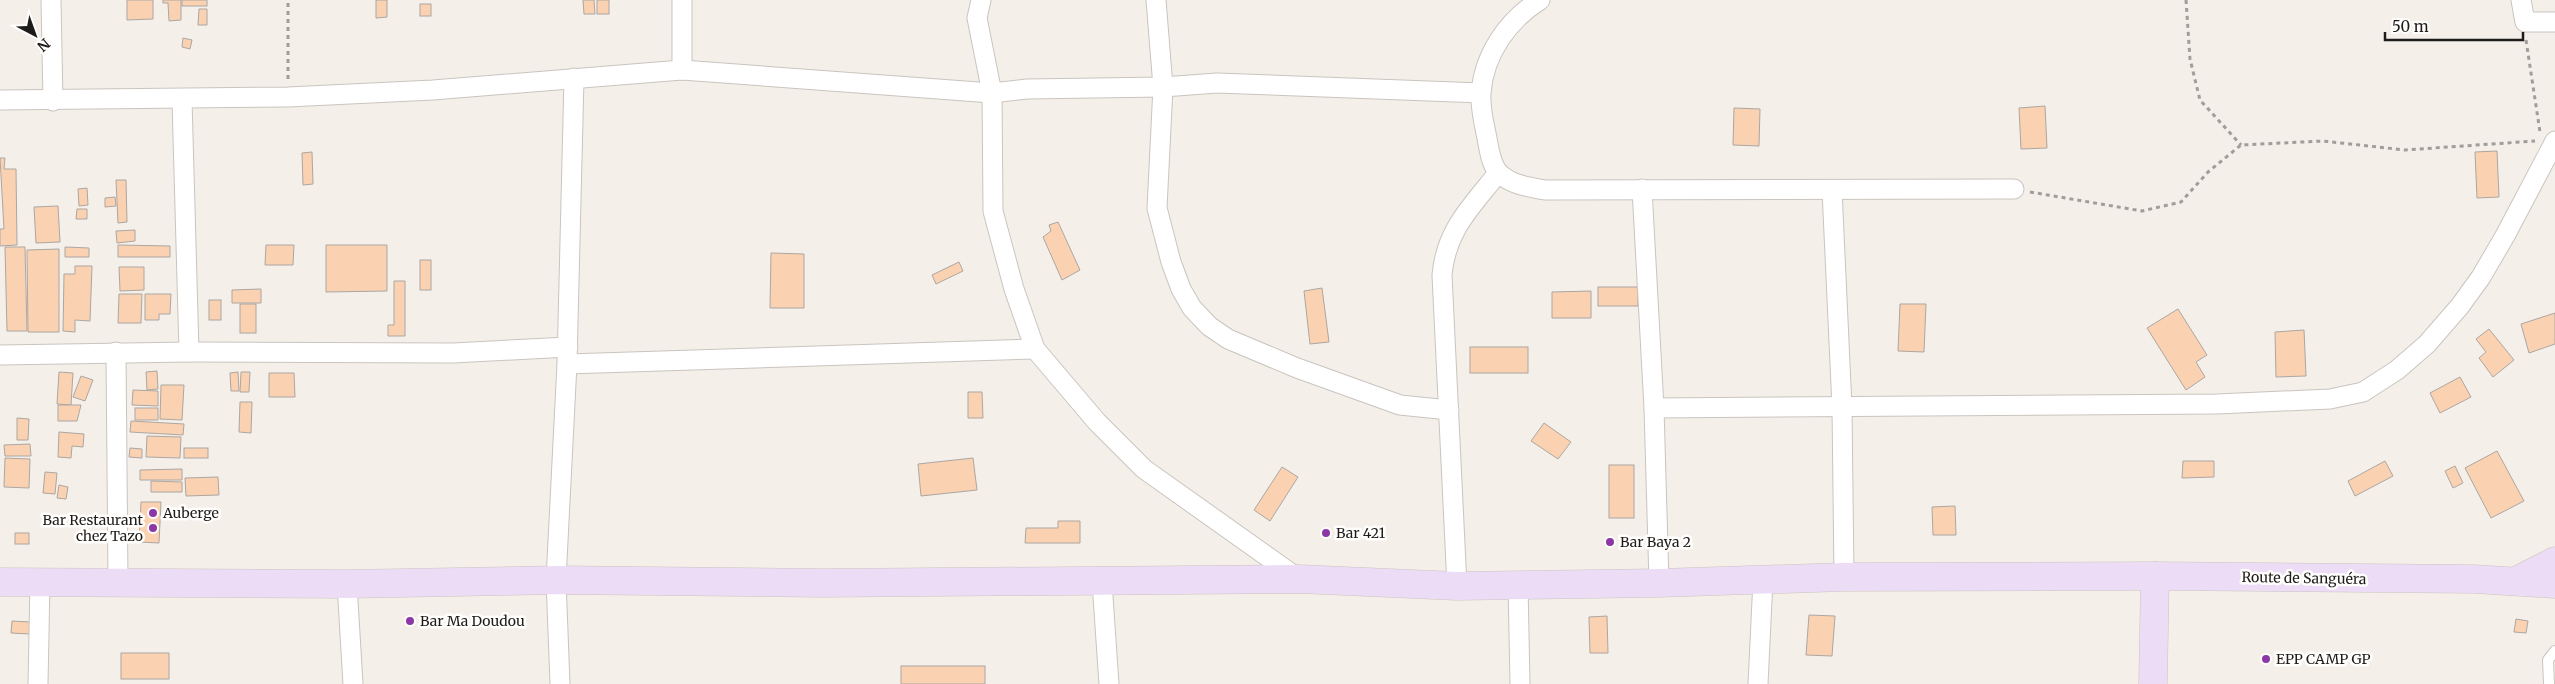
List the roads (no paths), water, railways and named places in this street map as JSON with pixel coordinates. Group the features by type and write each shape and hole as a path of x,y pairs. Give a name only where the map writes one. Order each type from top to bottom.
{"street":[{"path":"51,0 54,101"},
{"path":"682,0 682,70"},
{"path":"981,0 976,18 992,93 993,211 1014,289 1035,349 1097,422 1144,469 1299,579"},
{"path":"1156,0 1163,87 1157,208 1171,262 1181,289 1192,308 1209,326 1228,339 1297,368 1400,405 1449,410"},
{"path":"1540,0 1527,8 1506,30 1490,56 1481,93 1483,118 1490,154 1498,173 1521,186 1546,190 2014,189"},
{"path":"2521,0 2525,22 2555,22"},
{"path":"0,100 182,100 288,97 433,90 682,70 992,93 1027,89 1163,87 1217,83 1481,93"},
{"path":"560,684 556,580 568,355 574,78"},
{"path":"182,100 189,352"},
{"path":"1654,408 2217,404 2330,399 2363,392 2405,364 2427,344 2460,306 2481,277 2506,234 2555,141"},
{"path":"2545,158 2555,176"},
{"path":"1457,586 1442,276 1444,256 1457,225 1498,173"},
{"path":"1642,189 1654,408 1659,583"},
{"path":"1832,190 1842,408 1844,577"},
{"path":"0,355 189,352 568,355 1035,349"},
{"path":"116,352 118,582"},
{"name":"Route de Sanguéra","path":"0,582 346,584 556,580 823,583 1299,579 1457,586 1659,583 1844,577 2155,576 2514,581 2555,561"},
{"path":"2154,684 2155,576"},
{"path":"1758,684 1763,580"},
{"path":"2514,581 2555,584"},
{"path":"38,684 40,582"},
{"path":"1102,582 1109,684"},
{"path":"346,584 354,684"},
{"path":"1518,584 1520,684"}],"lane":[{"path":"2549,684 2548,660 2555,651"}],"place":[{"name":"Auberge","path":"153,513"},
{"name":"Bar Restaurant chez Tazo","path":"153,528"},
{"name":"Bar 421","path":"1326,533"},
{"name":"Bar Baya 2","path":"1610,542"},
{"name":"Bar Ma Doudou","path":"410,621"},
{"name":"EPP CAMP GP","path":"2266,659"}]}
